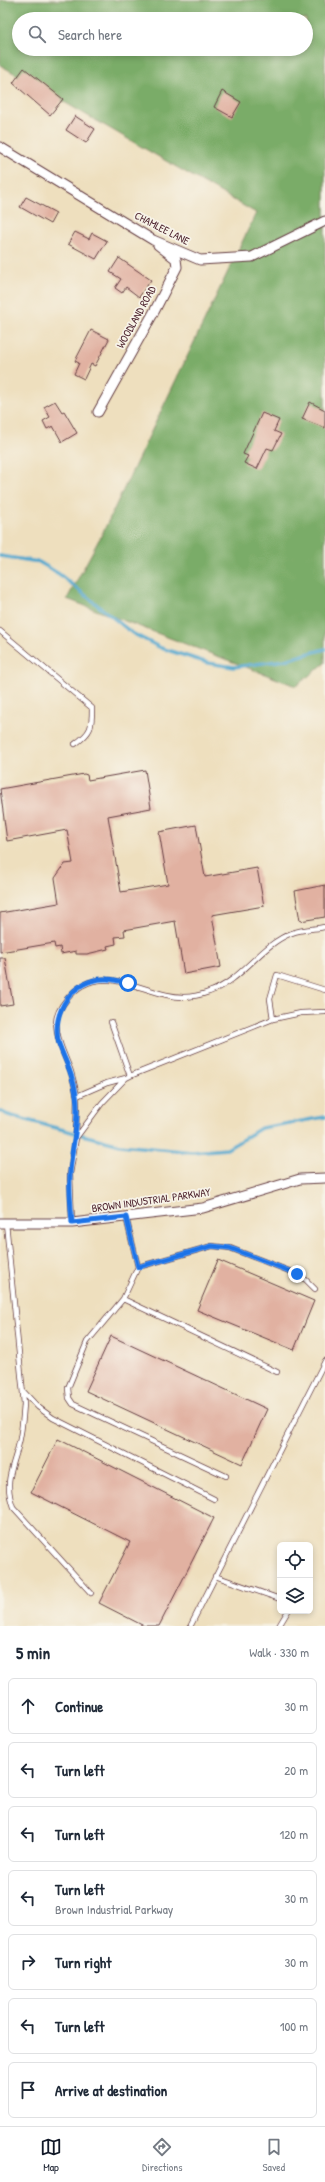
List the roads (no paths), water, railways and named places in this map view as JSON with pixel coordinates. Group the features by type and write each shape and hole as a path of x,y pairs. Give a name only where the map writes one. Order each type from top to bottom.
{"street":[{"name":"CHAMLEE LANE","path":"0,147 153,240 200,260 252,257 325,222"},
{"name":"WOODLAND ROAD","path":"98,412 154,312 177,267 176,259 153,240"},
{"name":"BROWN INDUSTRIAL PARKWAY","path":"3,1223 72,1223 203,1208 300,1179 325,1178"}],"lane":[{"path":"0,631 92,708 92,724 87,736 75,744"},
{"path":"72,1223 70,1174 76,1138 77,1096 71,1070 59,1043 56,1022 62,1004 74,990 89,982 106,979 168,996 189,997 209,992 234,980 273,945 292,933 325,927"},
{"path":"273,1019 270,999 277,975 325,990"},
{"path":"77,1096 273,1019 300,1013 325,1012"},
{"path":"111,1022 128,1077"},
{"path":"76,1138 102,1103 128,1077"},
{"path":"126,1217 138,1267 123,1299 87,1342 68,1388 69,1398 73,1404 226,1476"},
{"path":"3,1223 23,1390 22,1430 9,1476 8,1490 10,1499 13,1507 92,1593"},
{"path":"138,1267 212,1246 230,1248 297,1274 315,1289"},
{"path":"123,1299 277,1372"},
{"path":"191,1624 325,1361"},
{"path":"23,1390 38,1407 53,1418 214,1499"},
{"path":"216,1576 277,1598"},
{"path":"279,1626 286,1614"}],"waterway":[{"path":"0,556 39,562 59,574 132,633 161,648 208,663 234,667 285,660 325,649"},
{"path":"0,1111 8,1115 120,1145 192,1152 227,1149 261,1128 325,1117"}]}
